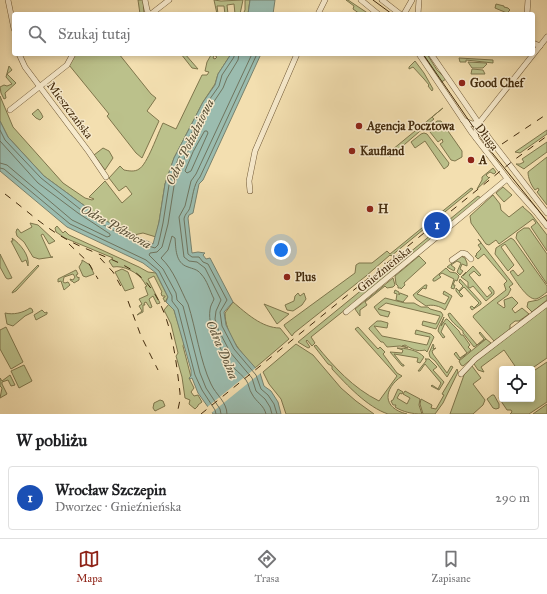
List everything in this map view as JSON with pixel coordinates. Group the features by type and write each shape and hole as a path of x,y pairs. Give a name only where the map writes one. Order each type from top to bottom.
{"street":[{"path":"8,0 12,19"},
{"path":"145,0 148,12"},
{"path":"153,12 169,0"},
{"path":"319,12 325,0"},
{"path":"361,0 376,12"},
{"path":"382,0 397,12"},
{"path":"405,12 412,0"},
{"path":"418,12 419,0"},
{"path":"527,12 528,0"},
{"path":"535,52 547,37"},
{"path":"535,44 540,46"},
{"name":"Mieszczańska","path":"20,56 25,67 106,177"},
{"path":"10,110 66,65 72,56"},
{"path":"250,191 249,181 255,151 296,56"},
{"name":"Długa","path":"420,56 476,139 507,179 547,226"},
{"name":"Długa","path":"432,56 479,123 547,213"},
{"path":"476,139 476,129 479,123 532,56"},
{"path":"463,120 472,124 479,123"},
{"name":"Gnieźnieńska","path":"346,312 507,179"},
{"path":"452,260 462,253 466,254 471,259"},
{"path":"461,374 475,359 547,304"}],"green space":[{"path":"138,0 143,0 144,12 140,12"},
{"path":"214,0 243,0 240,12 235,12 234,4 227,5 228,12 225,12 224,6 217,6 217,12"},
{"path":"245,0 250,0 248,12 244,12"},
{"path":"346,0 366,12 357,12 353,9 354,6"},
{"path":"496,4 504,6 510,10 505,12 495,8"},
{"path":"74,56 121,56 151,94 156,98 147,111 159,121 142,158 136,153 107,116 109,114 69,65"},
{"path":"183,56 187,56 198,69 192,68"},
{"path":"210,56 214,56 213,58 215,59 217,57 215,56 230,56 218,74 215,84 203,102 174,158 165,184 156,237 143,233 134,235 104,220 44,176 8,137 0,121 0,96 13,127 63,183 85,198 92,200 94,199 89,197 105,181 122,203 132,194 126,186 119,191 109,178 120,166 124,170 132,171 137,170 142,166 149,155 163,123 176,129 202,75 207,75 209,72 205,71 207,62"},
{"path":"423,56 428,56 437,70 446,79 440,83"},
{"path":"459,58 493,60 493,63 466,60 466,62 460,62"},
{"path":"415,61 424,73 433,89 432,91 428,86 429,85 413,67 409,69"},
{"path":"468,62 487,64 483,68 472,68"},
{"path":"9,66 12,70 7,74 16,83 5,93 6,98 4,99 0,87 12,84 6,77"},
{"path":"472,69 483,70 485,74 471,74"},
{"path":"38,109 43,117 40,120 32,114"},
{"path":"432,117 434,119 390,157 387,154"},
{"path":"437,121 441,121 462,151 462,157 455,161 451,160 440,144 443,142 442,139 438,142 430,132 430,127"},
{"path":"547,130 547,134 520,153 515,152"},
{"path":"424,133 427,134 449,163 444,169 425,141 415,148 411,142"},
{"path":"547,142 547,152 524,169 516,164 524,162 522,159"},
{"path":"103,148 109,151 113,158 105,170 94,155"},
{"path":"547,157 547,205 537,192 539,190 538,188 535,190 532,186 528,172"},
{"path":"493,168 496,172 494,174 490,172 486,175 489,178 477,189 482,177"},
{"path":"503,187 512,195 504,202 496,193"},
{"path":"471,188 473,189 292,336 284,325 355,273 356,265 359,263 372,263 387,251 390,254"},
{"path":"493,195 500,204 501,210 509,217 523,206 531,214 547,235 547,251 531,227 536,223 533,219 499,244 496,240 489,245 486,244 471,223 470,216"},
{"path":"478,196 481,198 311,337 315,343 312,346 307,340 306,341 310,347 308,348 298,342 396,262 397,263"},
{"path":"30,223 38,225 55,241 49,244 43,234 41,235 51,257 53,257 39,259 33,257 24,242 17,236 17,229 21,233 32,227"},
{"path":"57,226 63,233 65,231 69,235 148,272 156,273 168,297 165,302 163,298 165,296 162,296 162,292 154,276 148,279 160,303 157,304 153,296 149,299 152,307 150,308 146,302 144,303 145,305 143,305 143,312 137,315 142,311 139,306 142,304 139,299 148,295 145,287 147,286 141,278 126,268 113,267 109,261 113,258 65,238 56,232 55,228"},
{"path":"524,228 529,228 547,254 547,284 516,238 517,233"},
{"path":"12,238 18,243 26,254 28,266 26,260 22,262 11,241 13,241"},
{"path":"511,238 547,286 547,292 536,299 525,293 510,272 513,270 518,276 524,271 505,244 501,247 514,265 508,271 495,254 496,248"},
{"path":"478,239 513,284 509,287 511,289 508,295 497,303 504,308 504,300 512,297 518,303 512,309 515,313 522,308 529,314 519,321 515,321 510,325 510,329 494,341 473,317 506,290 504,284 507,281 484,254 478,259 475,256 481,249 478,245 481,243"},
{"path":"0,254 12,278 6,278 0,267"},
{"path":"419,256 426,263 404,283 405,285 401,289 398,288 395,276"},
{"path":"461,256 465,258 467,266 462,264 460,269 463,271 460,275 457,272 461,263 457,261 451,265 455,268 454,271 447,267"},
{"path":"82,260 90,265 94,274 86,277 83,276 79,267"},
{"path":"38,265 39,266 16,291 12,293 13,291"},
{"path":"473,266 481,275 479,276 474,271 469,275 487,297 492,293 488,288 490,286 494,291 494,294 486,301 473,286 470,288 468,287 468,282 461,277"},
{"path":"446,268 450,272 456,273 459,276 453,285 455,285 454,289 451,288 454,279 442,273 439,275 441,277 433,281 433,279"},
{"path":"122,269 128,272 134,288 125,291 115,272"},
{"path":"76,270 78,274 76,275 78,278 79,277 79,280 74,283 71,281 70,279 73,280 75,277 73,274 64,277 63,282 68,282 70,285 64,290 61,281 58,282 58,279"},
{"path":"393,278 395,285 387,288 385,286 365,302 367,305 360,310 360,316 355,309"},
{"path":"460,279 481,302 481,304 472,310 470,307 472,306 474,308 479,303 464,287 459,292 463,296 461,297 456,291 456,288 459,291 463,286 459,282"},
{"path":"427,285 426,289 423,288 417,294 445,304 449,297 443,294 444,291 452,296 445,310 441,307 431,305 426,306 416,299 413,295"},
{"path":"395,290 399,292 399,295 400,293 408,296 403,302 396,300 397,294 394,293"},
{"path":"298,293 300,296 304,293 306,299 302,305 293,311 287,310 285,305 294,301 295,296"},
{"path":"547,295 547,300 532,312 527,307 528,302 538,300"},
{"path":"385,298 405,303 414,303 421,307 428,307 441,312 443,315 436,329 422,325 423,321 436,324 440,316 386,303 378,309 390,312 388,317 380,315 374,307"},
{"path":"233,302 261,323 280,328 289,339 255,368 239,350 228,328 225,313"},
{"path":"169,304 174,310 184,343 183,346 191,377 189,378 194,388 191,392 194,396 198,395 202,402 195,409 189,404 190,400 185,398 182,377 176,356 178,353 171,324 164,310"},
{"path":"264,304 289,314 277,324"},
{"path":"547,307 547,358 535,366 515,366 504,350 481,367 484,372 478,370 474,364"},
{"path":"30,308 33,312 25,316 13,326 7,324 5,313 18,313"},
{"path":"42,310 45,313 47,312 47,314 36,320 34,315"},
{"path":"450,313 477,345 474,347 463,331 452,321 448,314"},
{"path":"444,317 441,326 447,319 461,335 463,335 470,345 468,347 471,350 459,360 454,354 456,352 460,358 467,353 445,323 441,332 445,337 443,338 438,331"},
{"path":"377,321 388,323 387,328 374,326 382,336 427,345 430,337 415,334 416,330 431,334 434,337 427,352 425,350 415,350 405,345 402,346 408,348 400,346 387,347 369,329"},
{"path":"6,327 23,362 11,369 0,349 0,330"},
{"path":"358,327 378,349 380,347 385,352 383,354 397,373 402,376 391,387 388,398 389,403 393,407 407,414 388,414 380,411 365,401 332,369 332,366 328,364 314,346 316,345 337,369 352,383 379,401 397,376 355,329"},
{"path":"480,332 486,339 477,345 484,339 479,333"},
{"path":"486,339 491,343 463,366 461,365 459,361"},
{"path":"296,344 313,355 341,388 374,414 286,414 281,399 269,384 263,372"},
{"path":"433,344 433,349 436,348 432,351 433,354 447,373 451,366 453,367 447,377 435,361 430,357 429,353"},
{"path":"397,348 415,351 424,357 420,363 417,362 418,358 394,354 404,365 402,366 390,352 402,353 403,350"},
{"path":"426,359 429,359 437,367 433,370 444,382 439,390 431,386 432,385 438,389 441,383 425,364 420,371 418,371"},
{"path":"547,362 547,402 529,414 510,414 512,412 511,410 507,410 502,402 535,402 535,370"},
{"path":"24,365 32,381 19,388 11,371"},
{"path":"472,366 481,378 473,384 485,400 483,405 473,414 450,414 464,375"},
{"path":"457,369 458,372 443,403 435,414 423,414 420,404 421,399 432,405 431,408 436,409 444,395 442,394"},
{"path":"10,375 15,385 11,386 8,380 2,382 7,394 0,398 2,388 0,386 0,378 2,381"},
{"path":"398,389 403,392 402,394 400,393 397,398 407,404 410,398 403,394 405,391 420,399 419,405 422,414 404,411 395,407 396,405 393,405 391,401 393,400"},
{"path":"494,395 499,404 499,408 493,408 487,399"},
{"path":"160,400 163,401 165,406 155,411 153,408 154,403"},
{"path":"547,404 547,414 533,414"}],"water":[{"path":"250,0 275,0 273,12 248,12"},
{"path":"230,56 260,56 203,180 199,184 193,213 189,215 188,218 192,253 205,253 203,255 206,259 210,258 233,302 224,312 226,325 237,347 260,373 264,386 271,391 278,402 281,414 213,414 198,393 192,378 189,378 191,376 191,370 174,310 166,302 168,297 156,273 143,263 67,227 0,171 0,121 8,137 44,176 104,220 153,244 159,222 165,184 174,158 203,102 215,85 218,74"}],"pier":[{"path":"257,367 262,372 210,414 206,408"}],"tram line":[{"path":"373,0 389,12"},
{"path":"424,56 485,144 547,221"}],"railway":[{"path":"502,144 547,114"},
{"path":"201,414 514,160 547,136"},
{"path":"5,194 58,234 74,243 124,265 145,281 155,294 163,309 173,343 180,393 177,414"},
{"path":"69,244 88,262 98,279"},
{"path":"100,258 113,272 124,292"},
{"path":"128,301 141,336 158,370"}],"place":[{"name":"Good Chef","path":"462,83"},
{"name":"Agencja Pocztowa","path":"359,126"},
{"name":"Kaufland","path":"352,151"},
{"name":"A","path":"471,160"},
{"name":"H","path":"370,209"},
{"name":"Wrocław Szczepin","path":"437,225"},
{"name":"Plus","path":"287,277"}],"water label":[{"name":"Odra Południowa","path":"190,142"},
{"name":"Odra Północna","path":"116,227"},
{"name":"Odra Dolna","path":"222,350"}]}
